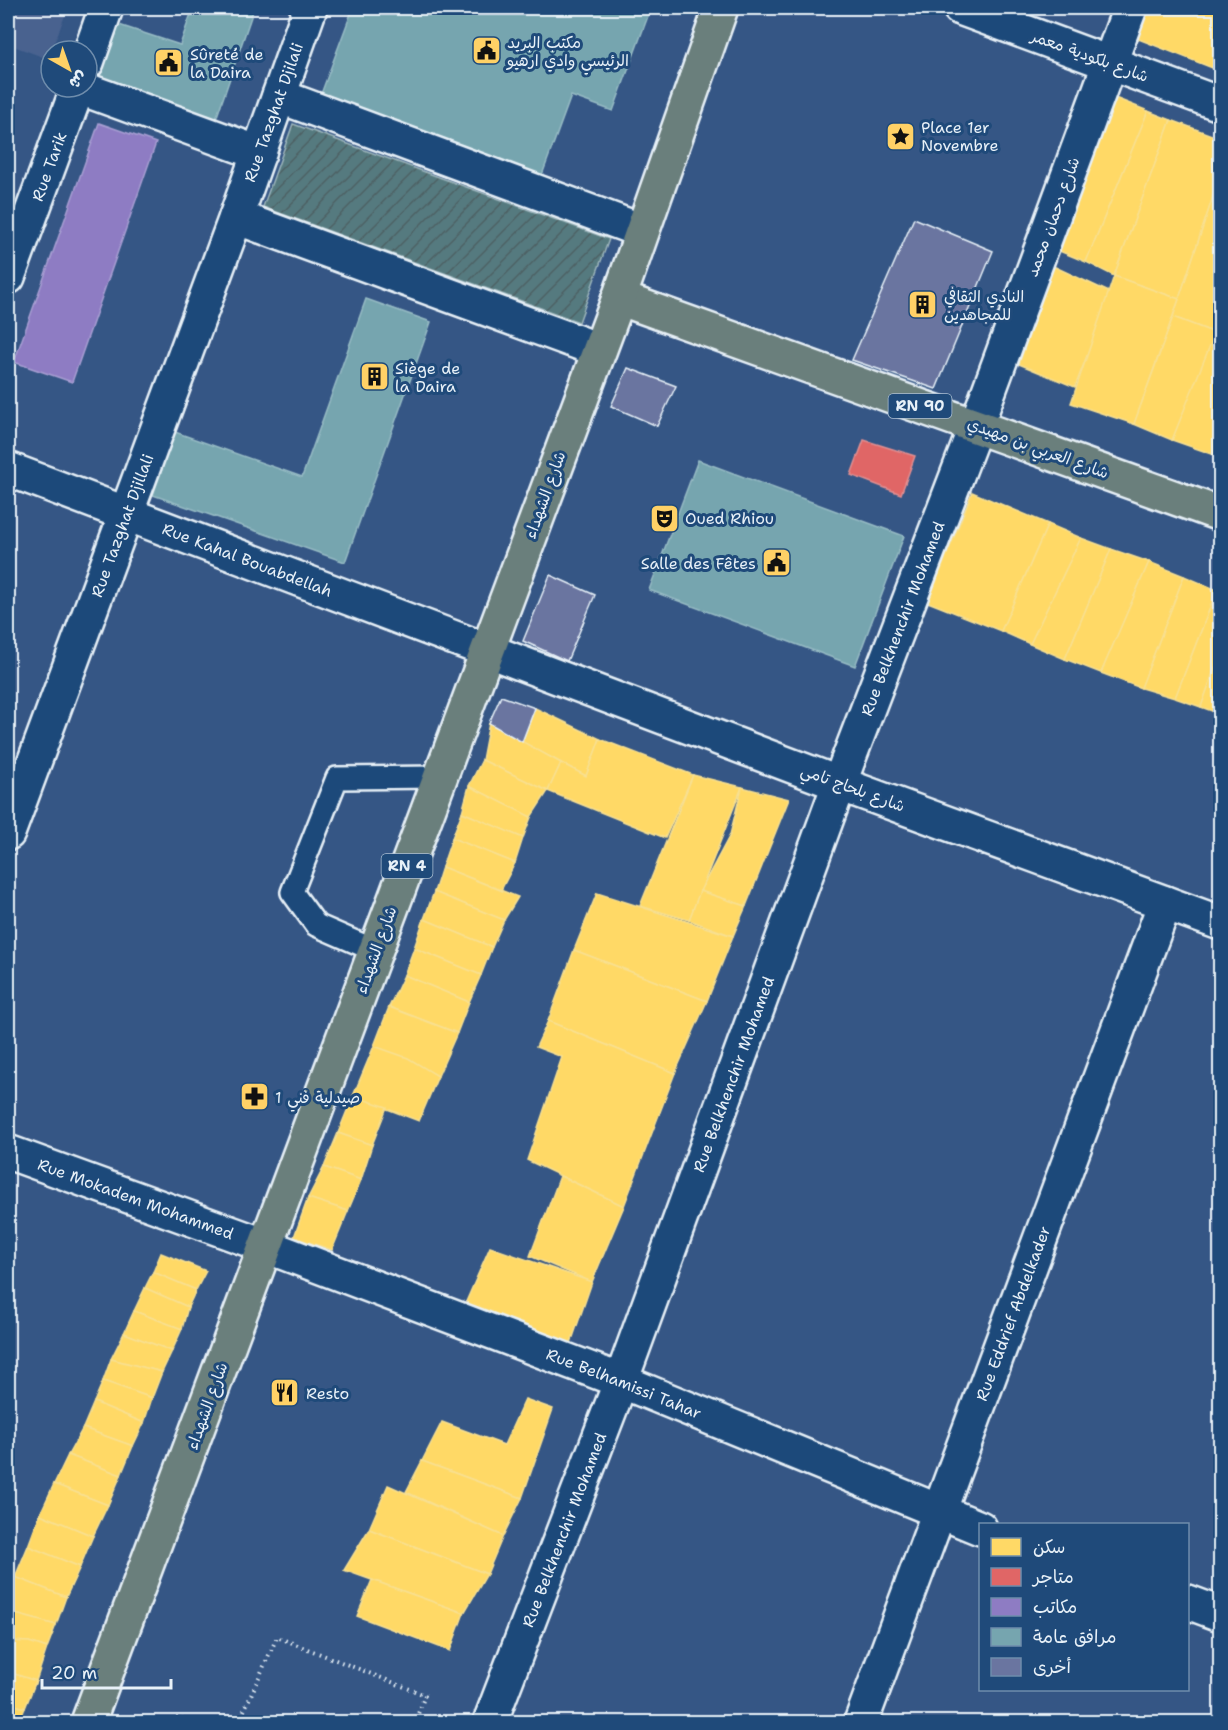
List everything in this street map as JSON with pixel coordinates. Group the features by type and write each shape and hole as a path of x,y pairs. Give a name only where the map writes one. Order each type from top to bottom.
{"main road":[{"name":"شارع الشهداء","path":"88,1722 619,298 721,8"},
{"name":"شارع العربي بن مهيدي","path":"619,298 1221,514"}],"street":[{"path":"95,39 106,8"},
{"name":"Rue Tazghat Djilali","path":"236,217 310,8"},
{"name":"شارع بلكودية معمر","path":"960,8 1221,104"},
{"name":"شارع دحمان محمد","path":"976,426 1130,8"},
{"path":"99,95 259,153"},
{"path":"279,96 642,231"},
{"name":"Rue Tarik","path":"8,277 74,99"},
{"path":"236,217 599,350"},
{"name":"Rue Tazghat Djillali","path":"8,833 236,217"},
{"name":"Rue Belkhenchir Mohamed","path":"490,1722 621,1381 840,783 976,426"},
{"name":"Rue Kahal Bouabdellah","path":"8,469 488,650"},
{"name":"شارع بلحاج تامي","path":"488,650 1221,923"},
{"name":"Rue Eddrief Abdelkader","path":"861,1722 1165,903"},
{"name":"Rue Mokadem Mohammed","path":"8,1152 266,1246"},
{"name":"Rue Belhamissi Tahar","path":"266,1246 621,1381 939,1513 979,1527"},
{"path":"1189,1602 1220,1611"}],"lane":[{"path":"376,951 316,925 292,892 337,778 441,777"}],"path":[{"path":"239,1722 277,1637 425,1695 415,1722"},
{"path":"176,1718 192,1722"}],"shaded area":[{"path":"8,8 68,8 56,39 39,39 39,56 8,44"}],"green space":[{"path":"293,124 609,239 579,322 263,207"}],"building: سكن":[{"path":"1148,8 1220,8 1220,71 1136,38"},
{"path":"1115,98 1148,111 1086,262 1057,250"},
{"path":"1148,111 1171,120 1114,276 1086,262"},
{"path":"1171,120 1220,138 1220,176 1179,299 1114,276"},
{"path":"1220,176 1220,315 1215,333 1173,317"},
{"path":"1053,266 1111,293 1075,387 1019,364"},
{"path":"1114,276 1179,299 1134,424 1071,403"},
{"path":"1220,315 1220,439 1215,455 1172,440"},
{"path":"1173,317 1215,333 1172,440 1134,424"},
{"path":"972,492 1048,524 1001,631 928,602"},
{"path":"1048,524 1081,538 1030,644 1001,631"},
{"path":"1081,538 1111,549 1065,659 1030,644"},
{"path":"1111,549 1149,562 1101,673 1065,659"},
{"path":"1149,562 1184,576 1141,688 1101,673"},
{"path":"1184,576 1217,590 1175,698 1141,688"},
{"path":"1217,590 1220,591 1220,654 1201,707 1175,698"},
{"path":"1220,654 1220,714 1201,707"},
{"path":"535,708 600,739 586,776 522,742"},
{"path":"489,723 561,763 548,791 482,760"},
{"path":"600,739 693,775 665,838 548,791 561,763 586,776"},
{"path":"482,760 548,791 531,817 469,786"},
{"path":"693,775 742,787 689,920 640,906"},
{"path":"469,786 531,817 523,838 462,812"},
{"path":"742,787 789,799 746,906 700,891 730,835"},
{"path":"462,812 523,838 515,863 452,838"},
{"path":"452,838 515,863 501,890 442,867"},
{"path":"442,867 518,897 504,920 434,892"},
{"path":"700,891 746,906 733,936 689,920"},
{"path":"434,892 504,920 492,947 424,919"},
{"path":"597,893 733,936 707,1001 574,950"},
{"path":"424,919 492,947 481,975 414,948"},
{"path":"414,948 481,975 469,1002 404,975"},
{"path":"574,950 707,1001 675,1073 548,1021"},
{"path":"404,975 469,1002 457,1033 389,1007"},
{"path":"389,1007 457,1033 438,1076 374,1046"},
{"path":"548,1021 675,1073 624,1206 527,1160 562,1057 536,1047"},
{"path":"374,1046 408,1058 438,1076 419,1121 353,1096"},
{"path":"353,1096 387,1107 372,1145 338,1133"},
{"path":"338,1133 372,1145 361,1180 324,1167"},
{"path":"324,1167 361,1180 348,1211 308,1198"},
{"path":"560,1176 624,1206 592,1282 530,1256"},
{"path":"308,1198 348,1211 332,1250 294,1237"},
{"path":"490,1247 592,1282 571,1343 465,1304"},
{"path":"161,1253 206,1271 196,1290 153,1272"},
{"path":"153,1272 196,1290 188,1307 145,1288"},
{"path":"145,1288 188,1307 182,1329 134,1311"},
{"path":"134,1311 182,1329 172,1351 124,1333"},
{"path":"124,1333 172,1351 162,1372 111,1359"},
{"path":"111,1359 162,1372 152,1398 103,1381"},
{"path":"103,1381 152,1398 144,1423 94,1402"},
{"path":"525,1399 553,1409 522,1498 422,1461 442,1422 504,1445"},
{"path":"94,1402 144,1423 133,1446 83,1428"},
{"path":"83,1428 133,1446 121,1475 68,1455"},
{"path":"68,1455 121,1475 108,1505 54,1484"},
{"path":"422,1461 522,1498 503,1536 406,1492"},
{"path":"54,1484 108,1505 93,1536 40,1514"},
{"path":"388,1485 503,1536 487,1574 369,1529"},
{"path":"40,1514 93,1536 80,1567 28,1546"},
{"path":"369,1529 487,1574 464,1613 344,1570"},
{"path":"28,1546 80,1567 66,1597 15,1577"},
{"path":"15,1577 66,1597 56,1625 8,1612 8,1597"},
{"path":"372,1580 464,1613 450,1651 357,1616"},
{"path":"8,1612 56,1625 47,1648 29,1642 8,1641"},
{"path":"8,1641 29,1642 47,1648 36,1681 8,1672"},
{"path":"8,1672 36,1681 25,1708 8,1703"},
{"path":"8,1703 25,1708 19,1722 8,1722"}],"building: متاجر":[{"path":"864,440 915,456 901,494 851,475"}],"building: مكاتب":[{"path":"99,123 156,143 72,382 14,362"}],"building: مرافق عامة":[{"name":"Sûreté de la Daira","path":"193,8 254,8 215,122 99,82 99,75 116,24 180,45"},
{"name":"مكتب البريد الرئيسي وادي ارهيو","path":"353,8 651,8 613,111 571,96 542,175 321,94"},
{"name":"Siège de la Daira","path":"366,299 431,322 345,562 153,495 175,432 302,477"},
{"name":"Salle des Fêtes","path":"698,460 904,536 855,666 649,590"}],"building: أخرى":[{"name":"النادي الثقافي للمجاهدين","path":"914,218 993,251 936,389 852,360"},
{"path":"628,368 676,386 657,426 611,406"},
{"path":"550,575 595,595 567,661 523,641"},
{"path":"501,696 535,708 522,742 489,723"}],"place":[{"name":"مكتب البريد الرئيسي وادي ارهيو","path":"486,51"},
{"name":"Sûreté de la Daira","path":"169,63"},
{"name":"Place 1er Novembre","path":"900,136"},
{"name":"النادي الثقافي للمجاهدين","path":"923,305"},
{"name":"Siège de la Daira","path":"374,377"},
{"name":"Oued Rhiou","path":"664,518"},
{"name":"Salle des Fêtes","path":"777,563"},
{"name":"صيدلية فني 1","path":"254,1097"},
{"name":"Resto","path":"285,1393"}]}
